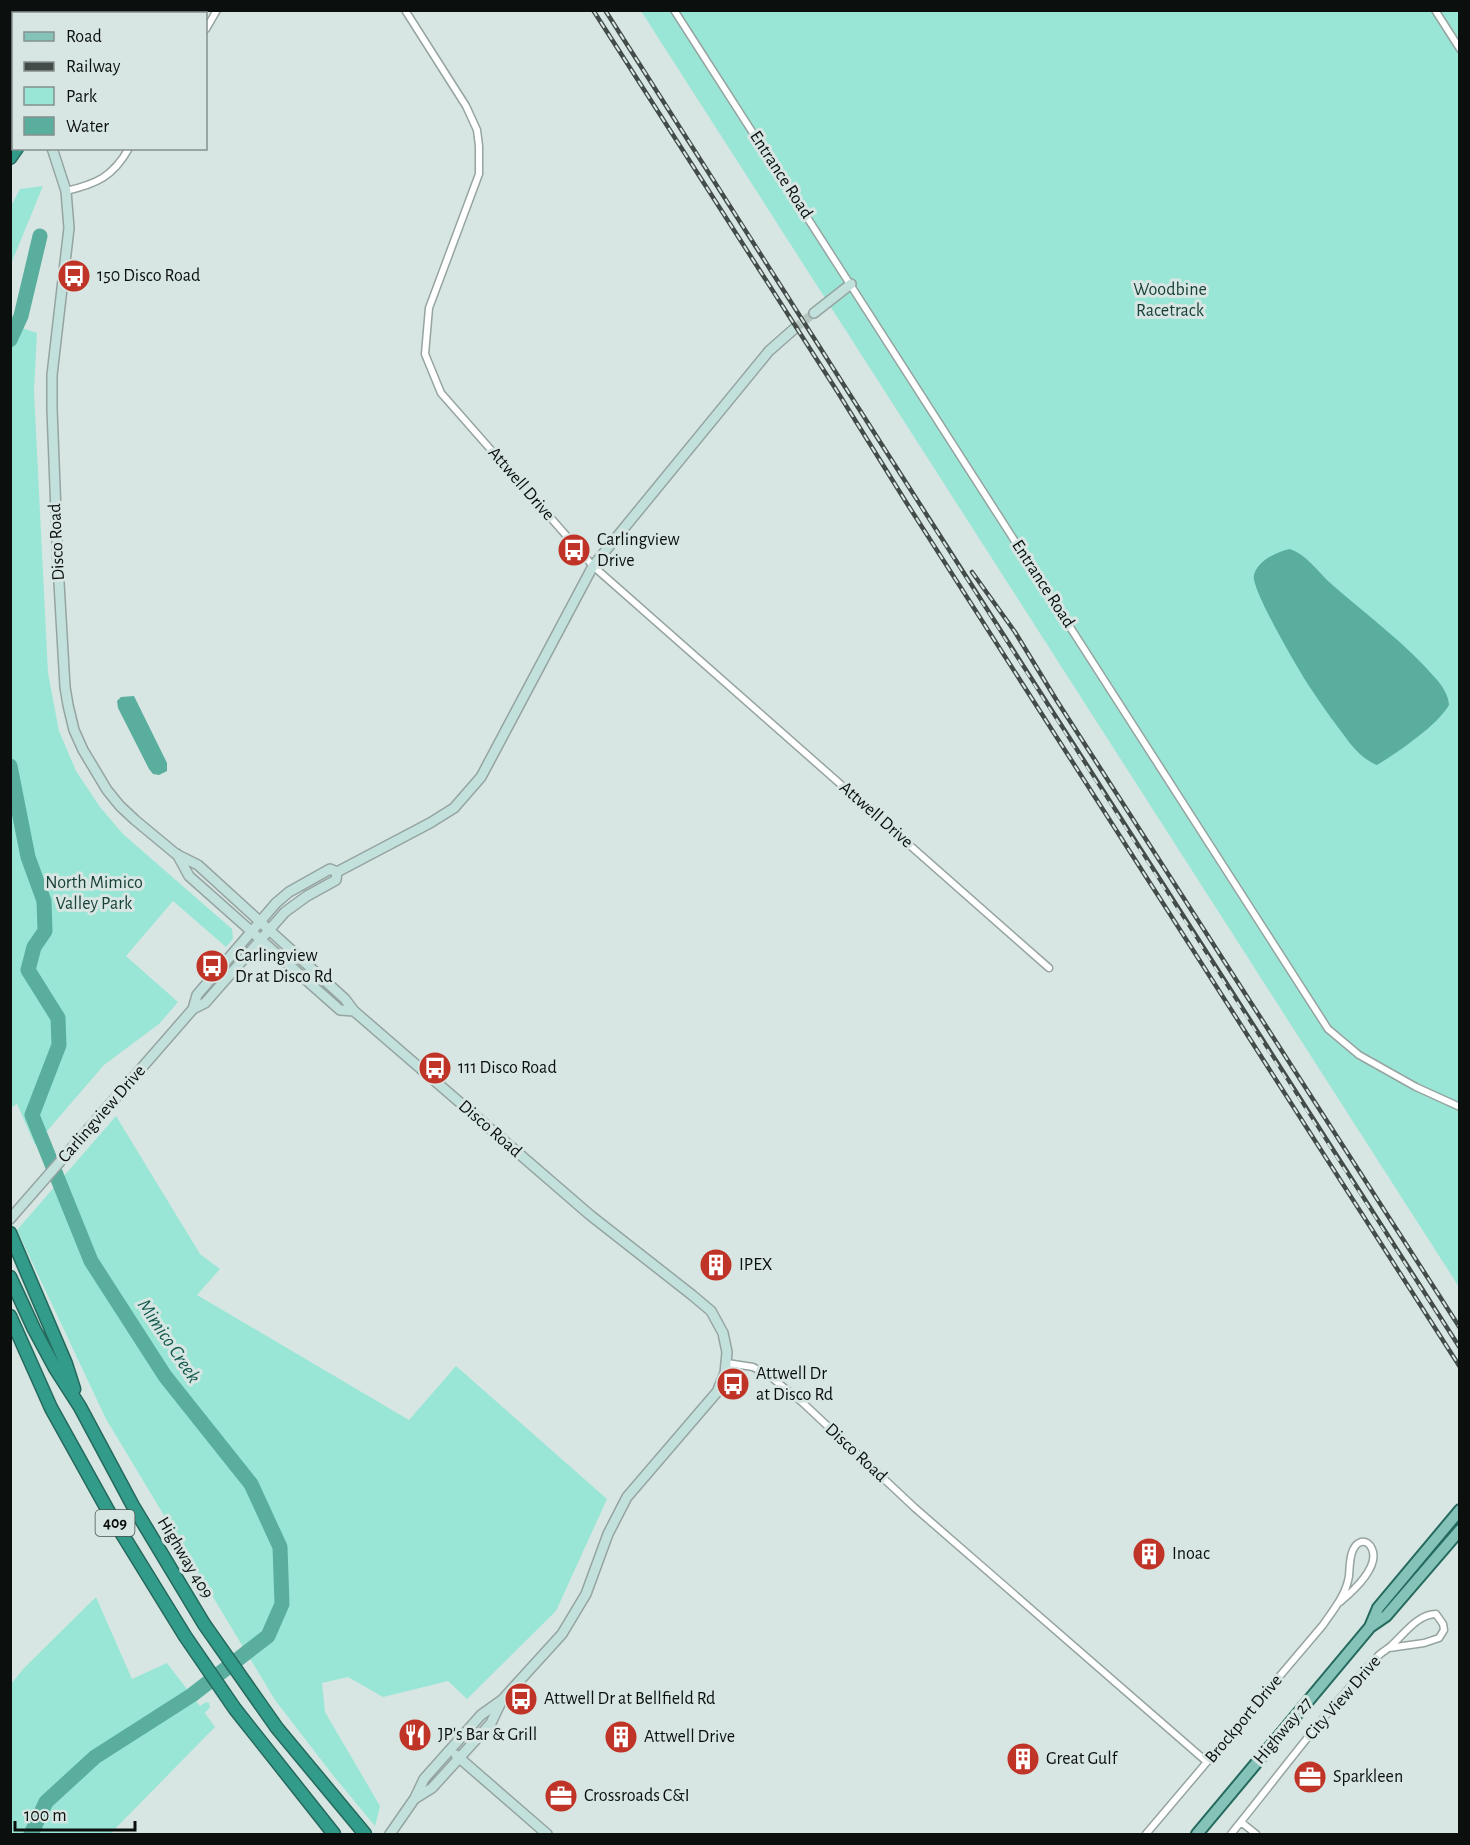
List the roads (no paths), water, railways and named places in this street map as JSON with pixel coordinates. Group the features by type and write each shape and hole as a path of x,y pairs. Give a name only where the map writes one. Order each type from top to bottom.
{"highway":[{"path":"10,1233 66,1365 80,1407"},
{"name":"Highway 409","path":"10,1277 50,1358 80,1407 133,1506 204,1624 277,1728 365,1834"},
{"name":"409","path":"10,1316 51,1408 111,1516 185,1636 235,1709 334,1834"},
{"path":"10,1335 51,1408"}],"main road":[{"name":"Disco Road","path":"53,150 66,191 69,228 52,375 55,508 64,687 75,730 91,765 106,790 135,820 176,854 198,865 345,999 354,1011 581,1208 703,1304 719,1323 726,1341 727,1363"},
{"path":"814,313 851,284"},
{"name":"Carlingview Drive","path":"337,872 430,823 454,808 467,794 481,777 593,566 769,351 794,329"},
{"name":"Disco Road","path":"176,854 189,876 261,941 340,1010 354,1011"},
{"name":"Carlingview Drive","path":"193,1009 197,995 276,903 289,892 330,869 337,872"},
{"name":"Carlingview Drive","path":"10,1219 193,1009 205,1003 285,912 336,880 337,872"},
{"path":"390,1834 415,1798 424,1779 482,1715 502,1700 562,1634 586,1594 608,1534 623,1504 634,1488 717,1392 727,1363"},
{"name":"Highway 27","path":"1370,1627 1378,1608 1460,1509"},
{"name":"Highway 27","path":"1197,1834 1370,1627 1386,1616 1460,1530"},
{"path":"415,1798 432,1788 491,1723 502,1700"},
{"path":"450,1750 547,1834"}],"street":[{"path":"207,27 217,10"},
{"name":"Attwell Drive","path":"405,10 466,106 477,130 479,146 479,174 429,308 425,354 441,393 593,566 1048,968"},
{"name":"Entrance Road","path":"674,10 1328,1029 1359,1056 1416,1087 1460,1107"},
{"path":"1435,10 1460,49"},
{"path":"66,191 85,187 106,177 115,170 128,150"},
{"name":"Disco Road","path":"727,1363 753,1367 771,1377 803,1403 920,1512 1207,1762"},
{"name":"Brockport Drive","path":"1146,1834 1323,1625 1340,1602 1347,1587 1353,1552 1359,1543 1365,1542 1373,1550 1372,1563 1355,1589 1340,1602"},
{"name":"City View Drive","path":"1231,1834 1354,1681 1380,1654 1428,1614 1436,1614 1443,1624 1444,1630 1439,1638 1424,1643 1389,1648"},
{"path":"1241,1822 1256,1834"}],"water":[{"path":"1290,549 1306,559 1328,581 1413,654 1438,681 1447,695 1449,705 1427,730 1377,765 1355,749 1320,702 1288,650 1260,596 1254,575 1259,565 1280,552"},
{"path":"134,696 167,763 167,771 159,775 153,774 149,769 118,708 117,701 121,697"}],"waterway":[{"name":"Mimico Creek","path":"10,340 21,316 40,236"},
{"name":"Mimico Creek","path":"10,766 28,857 44,901 45,931 34,947 28,970 58,1018 59,1045 32,1115 91,1261 165,1376 251,1484 280,1547 282,1604 268,1636 192,1695 95,1757 46,1802 31,1834"}],"tunnel":[{"path":"794,329 814,313"}],"railway":[{"path":"593,10 1460,1367"},
{"path":"605,10 1460,1348"},
{"path":"972,572 1015,632 1460,1328"}],"place":[{"name":"150 Disco Road","path":"74,276"},
{"name":"Carlingview Drive","path":"574,550"},
{"name":"Carlingview Dr at Disco Rd","path":"212,966"},
{"name":"111 Disco Road","path":"435,1068"},
{"name":"IPEX","path":"716,1265"},
{"name":"Attwell Dr at Disco Rd","path":"733,1384"},
{"name":"Inoac","path":"1149,1554"},
{"name":"Attwell Dr at Bellfield Rd","path":"521,1699"},
{"name":"JP's Bar & Grill","path":"415,1735"},
{"name":"Attwell Drive","path":"621,1737"},
{"name":"Great Gulf","path":"1023,1759"},
{"name":"Sparkleen","path":"1310,1777"},
{"name":"Crossroads C&I","path":"561,1796"}],"park label":[{"name":"Woodbine Racetrack","path":"1170,300"},
{"name":"North Mimico Valley Park","path":"94,893"}]}
